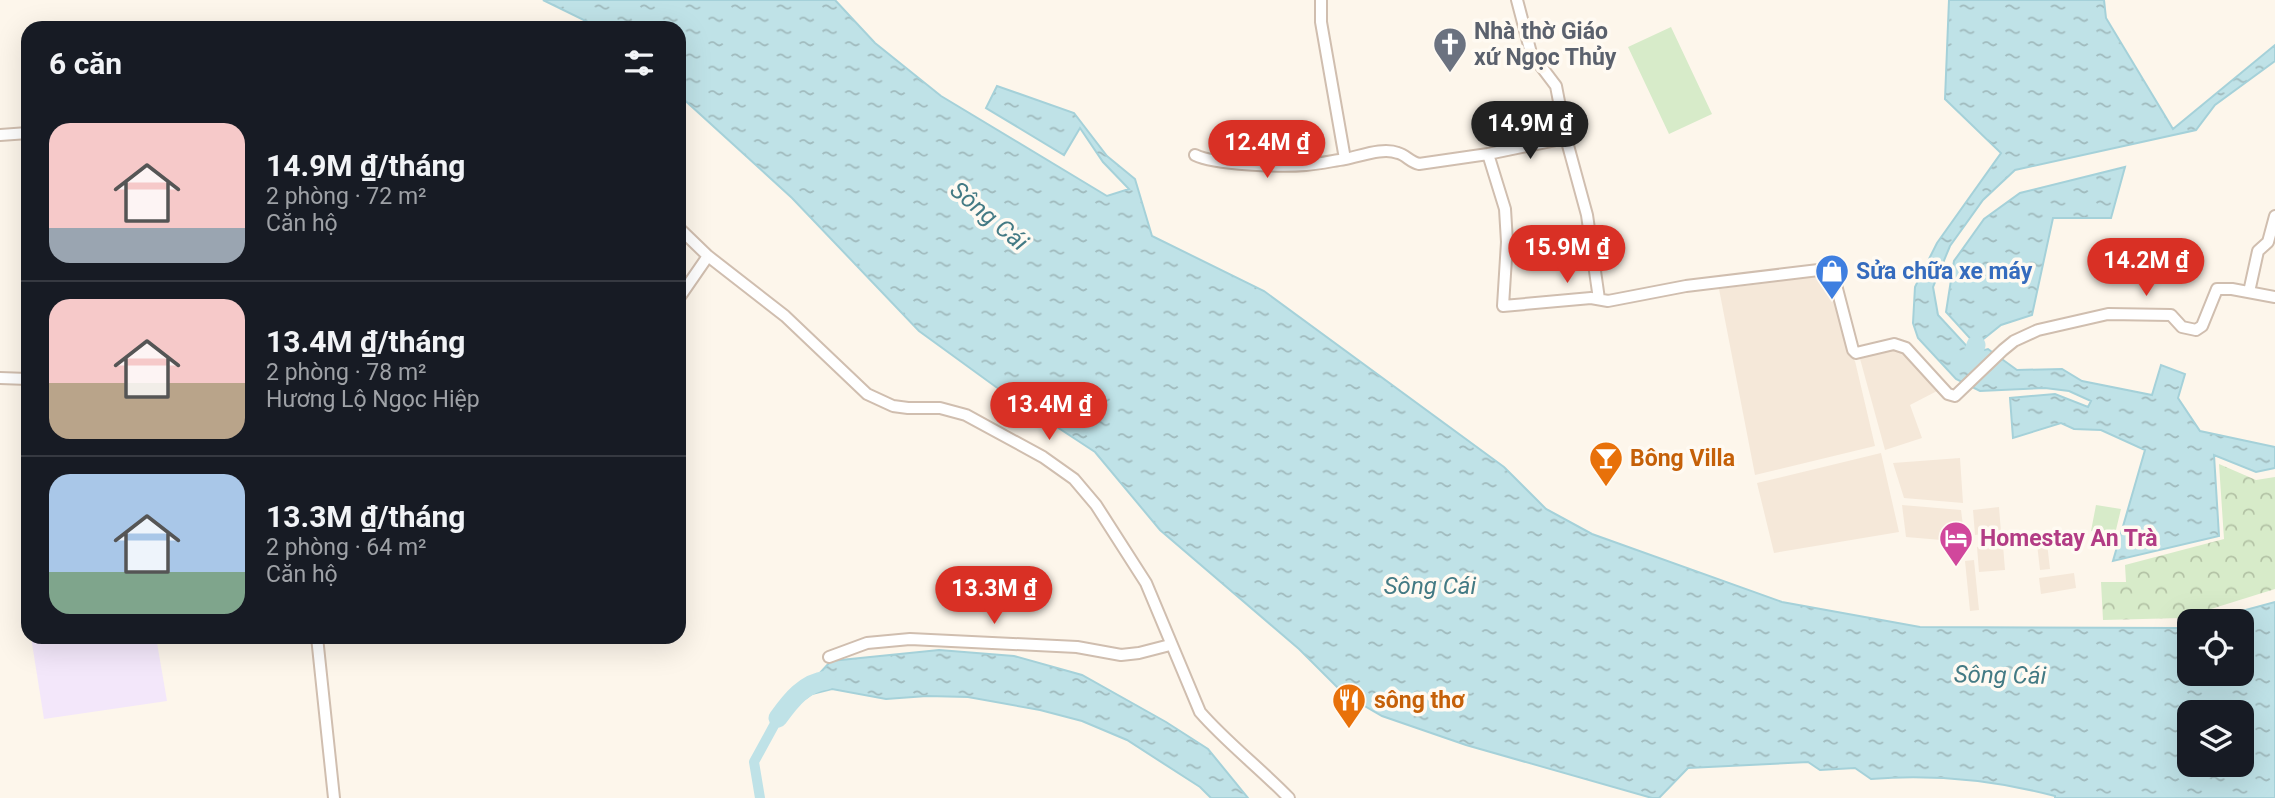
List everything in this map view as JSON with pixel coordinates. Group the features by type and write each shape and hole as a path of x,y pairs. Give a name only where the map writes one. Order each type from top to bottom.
{"street":[{"path":"1321,0 1321,22 1345,159"},
{"path":"1517,0 1531,53 1556,86 1566,138 1587,215 1599,299"},
{"path":"0,135 21,134"},
{"path":"1195,155 1205,159 1240,163 1306,165 1390,151 1402,153 1411,162 1419,164 1488,154 1566,138"},
{"path":"1488,154 1505,209 1507,242 1503,306 1599,299 1608,301 1686,286 1827,270 1835,281 1856,353 1894,344 1906,348 1948,394 1955,396 2014,341 2038,330 2108,314 2171,315 2182,327 2196,330 2202,326 2217,289 2232,289 2275,298"},
{"path":"2249,292 2258,251 2268,242 2275,216"},
{"path":"686,235 708,256 785,316 867,394 892,406 940,408 966,415 1043,457 1074,480 1096,505 1137,566 1200,712 1289,798"},
{"path":"686,288 708,256"},
{"path":"0,378 21,379"},
{"path":"829,657 867,643 910,639 1077,647 1121,654 1139,653 1170,645"},
{"path":"318,644 334,798"}],"shaded area":[{"path":"1828,275 1851,357 1855,361 1875,446 1755,475 1719,289"},
{"path":"1895,347 1904,352 1939,390 1910,405 1922,438 1885,450 1859,355"},
{"path":"1881,453 1899,532 1774,553 1757,483"},
{"path":"1960,458 1963,503 1904,498 1893,463"},
{"path":"1902,505 1961,510 1965,542 1906,537"},
{"path":"1999,507 2001,532 1975,535 1973,510"},
{"path":"2047,543 2050,569 2040,570 2037,544"},
{"path":"2003,545 2005,570 1979,572 1977,547"},
{"path":"1974,560 1979,610 1970,611 1965,561"},
{"path":"2074,573 2076,588 2041,594 2039,578"},
{"path":"32,644 157,644 167,701 44,719"}],"green space":[{"path":"1671,27 1712,114 1669,134 1628,47"},
{"path":"2219,464 2256,480 2275,477 2275,589 2211,609 2177,609 2177,618 2103,620 2101,582 2126,582 2125,565 2224,539"},
{"path":"2096,505 2121,509 2115,534 2091,531"}],"water":[{"name":"Sông Cái","path":"543,0 835,0 875,43 941,96 1107,196 1129,189 1103,162 1080,128 1064,155 986,108 997,86 1074,113 1107,156 1135,179 1152,236 1264,291 1504,467 1546,509 1592,534 1782,602 1920,627 2177,628 2177,686 2254,686 2254,609 2249,609 2275,602 2275,798 2055,798 2032,790 1987,782 1918,777 1871,779 1855,768 1820,770 1808,762 1688,768 1659,798 1652,798 1466,745 1382,716 1344,694 1299,649 1160,530 1095,452 996,387 919,331 792,198 686,101 686,21 586,21"},
{"path":"1949,0 2104,0 2106,18 2173,129 2275,45 2275,61 2215,105 2196,130 2015,170 1983,200 1950,246 1933,287 1938,315 1973,353 1988,349 2017,370 2062,369 2082,381 2152,395 2161,365 2185,374 2178,398 2200,431 2275,447 2275,468 2256,472 2214,455 2219,536 2113,561 2145,450 2101,430 2074,429 2061,423 2013,438 2010,398 2055,394 2088,407 2091,401 2069,391 2045,388 1980,391 1956,379 1918,338 1913,323 1915,287 1937,243 2001,153 1945,99"},
{"path":"2125,167 2111,218 2053,218 2032,315 2001,325 1976,345 1946,312 1954,261 1984,219 2020,193"},
{"path":"939,650 1014,656 1082,675 1208,749 1248,798 1211,798 1200,787 1127,740 1082,721 1040,710 968,697 886,699 832,689 812,694 778,718 831,661"}],"waterway":[{"path":"1960,363 1973,354 1976,345"},
{"path":"778,718 805,689 827,680"},
{"path":"760,798 754,762 778,718"}],"place":[{"name":"Nhà thờ Giáo xứ Ngọc Thủy","path":"1450,74"},
{"name":"Sửa chữa xe máy","path":"1832,301"},
{"name":"Bông Villa","path":"1606,488"},
{"name":"Homestay An Trà","path":"1956,568"},
{"name":"sông thơ","path":"1349,730"}]}
